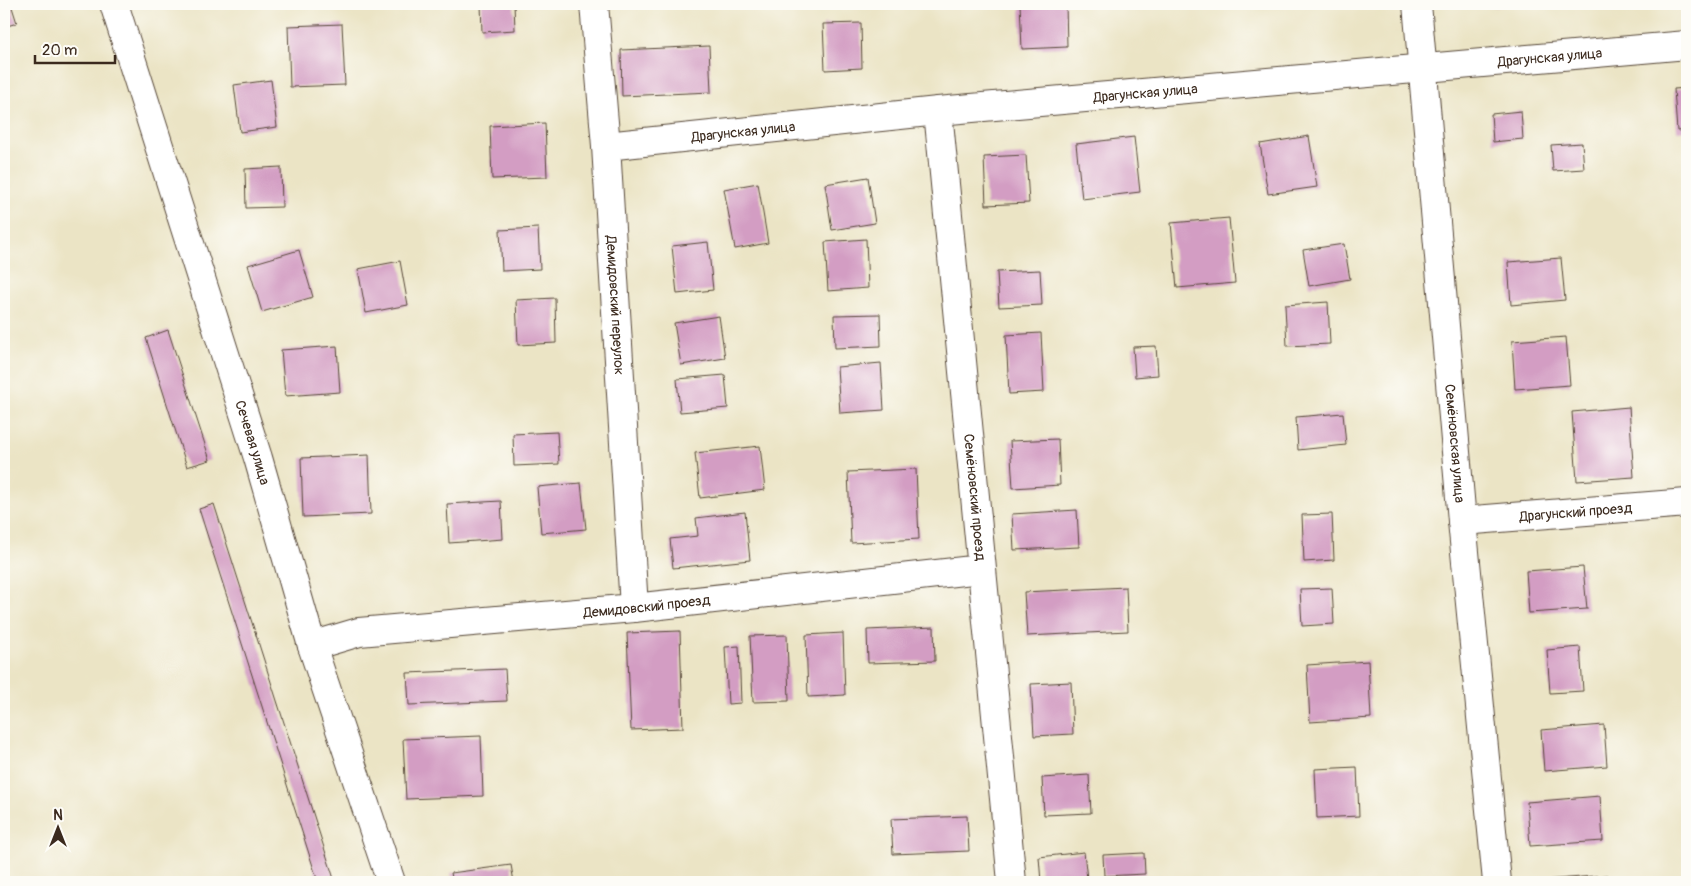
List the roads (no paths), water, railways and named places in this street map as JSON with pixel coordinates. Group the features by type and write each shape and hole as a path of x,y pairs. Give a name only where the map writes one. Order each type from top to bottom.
{"street":[{"name":"Сечевая улица","path":"114,4 258,458 312,646 391,882"},
{"name":"Демидовский переулок","path":"594,4 606,146 634,608"},
{"name":"Семёновская улица","path":"1417,4 1462,521 1496,882"},
{"name":"Драгунская улица","path":"606,146 938,111 1687,45"},
{"name":"Семёновский проезд","path":"938,111 1012,882"},
{"name":"Драгунский проезд","path":"1462,521 1687,503"},
{"name":"Демидовский проезд","path":"312,646 359,632 634,608 981,569"}]}
